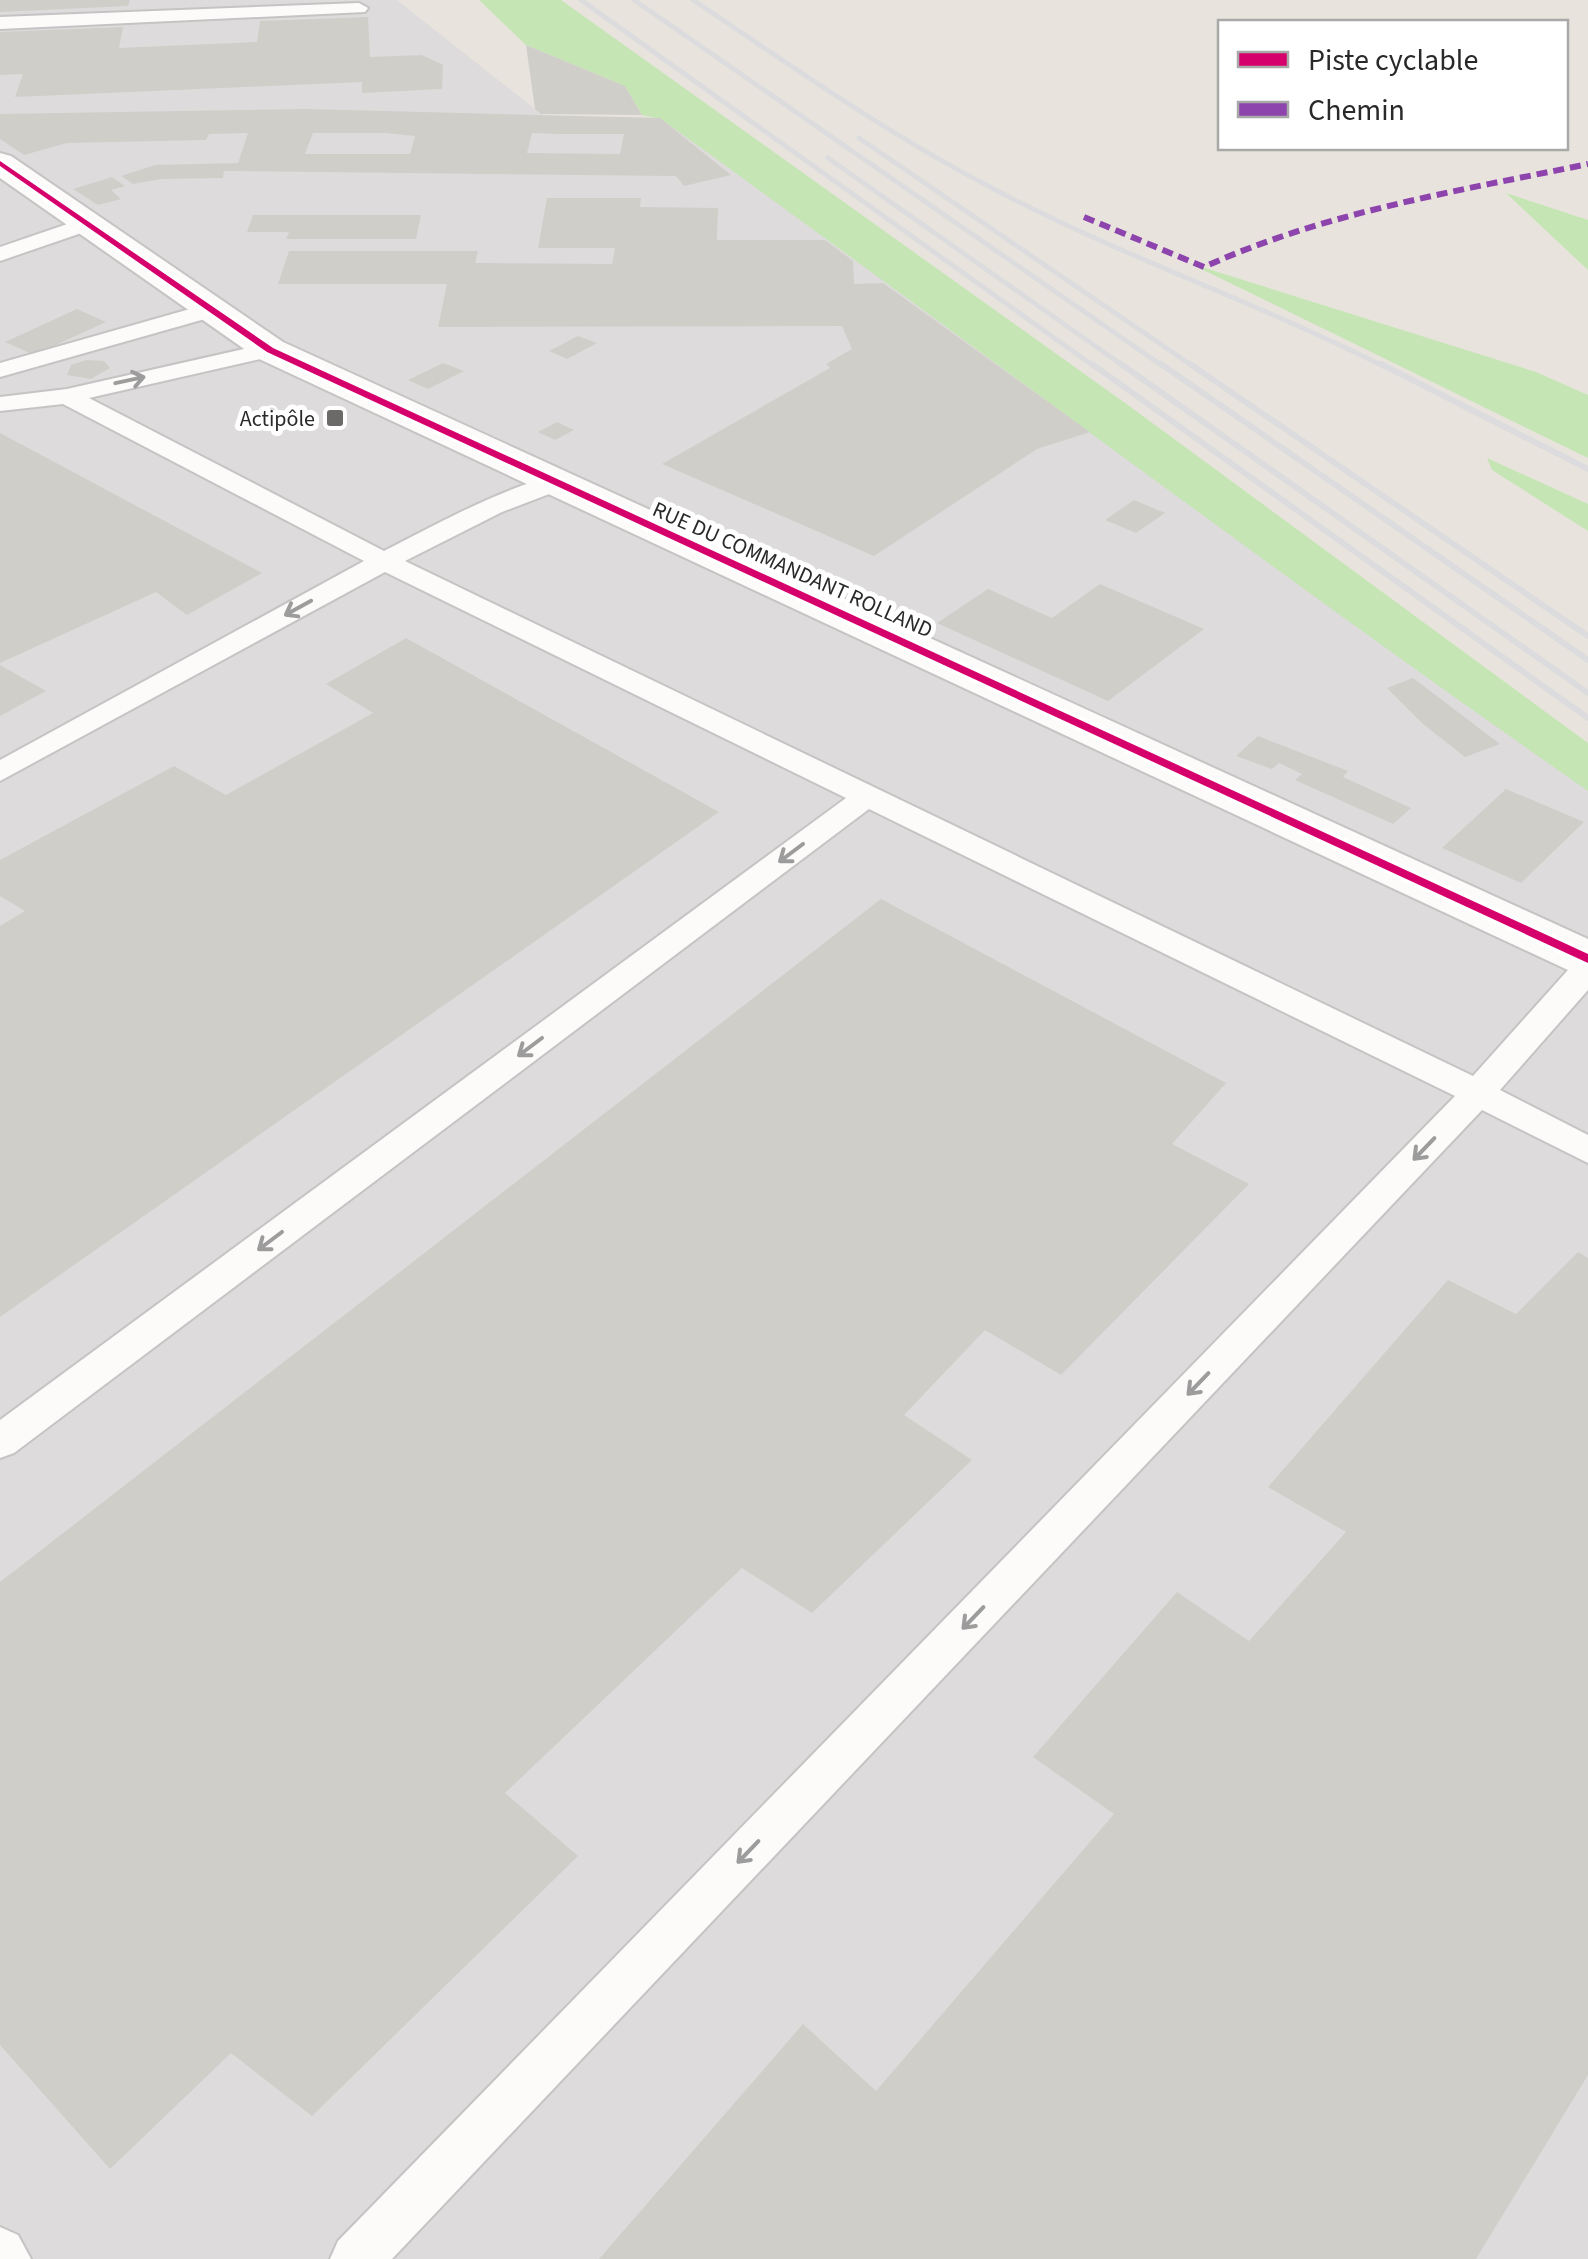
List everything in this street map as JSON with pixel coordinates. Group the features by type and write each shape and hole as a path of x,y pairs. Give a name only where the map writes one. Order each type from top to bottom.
{"street":[{"name":"RUE DU COMMANDANT ROLLAND","path":"4,166 270,350 1588,958"}],"lane":[{"path":"0,23 359,8"},
{"path":"0,254 85,224"},
{"path":"0,370 211,310"},
{"path":"0,404 68,396 270,350"},
{"path":"68,396 384,561 1588,1150"},
{"path":"0,772 384,561 493,507 556,483"},
{"path":"0,1442 869,795"},
{"path":"356,2259 1478,1093 1588,969"},
{"path":"0,2253 5,2259"}],"shaded area":[{"path":"0,0 397,0 544,116 661,118 1588,744 1588,2259 0,2259"}],"green space":[{"path":"479,0 561,0 1132,408 1588,743 1588,791 661,119 642,115 625,86 526,45"},
{"path":"1506,193 1588,220 1588,270"},
{"path":"1189,263 1536,372 1588,395 1588,458"},
{"path":"1487,458 1588,504 1588,531 1492,470"}],"building":[{"path":"0,0 130,0 128,6 0,12"},
{"path":"368,17 370,57 422,55 443,65 442,89 362,93 362,82 15,97 23,74 0,75 0,32 123,27 119,48 257,42 260,21"},
{"path":"526,45 625,86 642,115 541,114 535,109"},
{"path":"306,109 660,118 731,175 684,186 676,176 224,171 223,178 161,179 133,184 121,176 155,165 238,163 248,133 209,134 206,140 67,143 24,155 0,139 0,114","holes":["313,133 386,133 415,136 410,154 305,154","532,133 560,134 624,134 620,154 527,153"]},
{"path":"112,177 125,186 111,190 121,199 98,205 73,189"},
{"path":"547,198 641,198 640,207 718,208 717,240 825,240 853,261 854,284 883,283 1090,432 1037,449 874,556 662,464 830,368 826,364 852,349 842,326 438,327 447,284 278,284 289,251 478,251 475,263 612,264 615,248 538,248"},
{"path":"253,215 421,215 416,239 286,239 289,232 247,232"},
{"path":"77,309 106,322 34,355 5,342"},
{"path":"578,336 597,343 567,359 549,351"},
{"path":"87,360 104,361 110,368 91,379 67,375 71,365"},
{"path":"443,363 464,371 428,389 408,380"},
{"path":"557,422 574,430 555,440 538,432"},
{"path":"0,433 262,573 187,615 156,592 0,663"},
{"path":"1134,500 1165,513 1136,533 1105,520"},
{"path":"1100,584 1204,629 1108,701 937,623 988,589 1052,618"},
{"path":"406,638 719,812 0,1317 0,926 25,911 0,896 0,860 174,766 226,795 373,713 326,684"},
{"path":"0,665 46,691 0,716"},
{"path":"1413,678 1500,744 1465,757 1423,724 1387,688"},
{"path":"1258,736 1348,771 1343,777 1411,808 1393,824 1295,780 1302,774 1279,763 1272,769 1236,756"},
{"path":"1506,789 1584,822 1521,883 1442,848"},
{"path":"881,899 1226,1083 1172,1144 1249,1184 1061,1375 985,1330 904,1415 972,1460 812,1613 742,1568 505,1793 578,1856 312,2116 231,2053 110,2169 0,2045 0,1582"},
{"path":"1578,1252 1588,1258 1588,2075 1476,2259 599,2259 803,2024 876,2091 1114,1814 1033,1757 1177,1592 1249,1641 1346,1532 1268,1487 1448,1280 1516,1314"}],"railway":[{"path":"581,0 1095,367"},
{"path":"634,0 1164,367"},
{"path":"693,0 876,121 990,187 1088,235 1385,367"},
{"path":"859,138 1194,367"},
{"path":"828,158 1125,367"},
{"path":"1092,364 1588,718"},
{"path":"1121,364 1588,693"},
{"path":"1161,364 1588,660"},
{"path":"1190,364 1588,636"},
{"path":"1381,364 1588,469"}],"marked path":[{"path":"1084,217 1204,267 1250,246 1356,213 1588,164"}],"cycle path":[{"path":"0,163 270,350 1588,959"}],"place":[{"name":"Actipôle","path":"335,418"}]}
